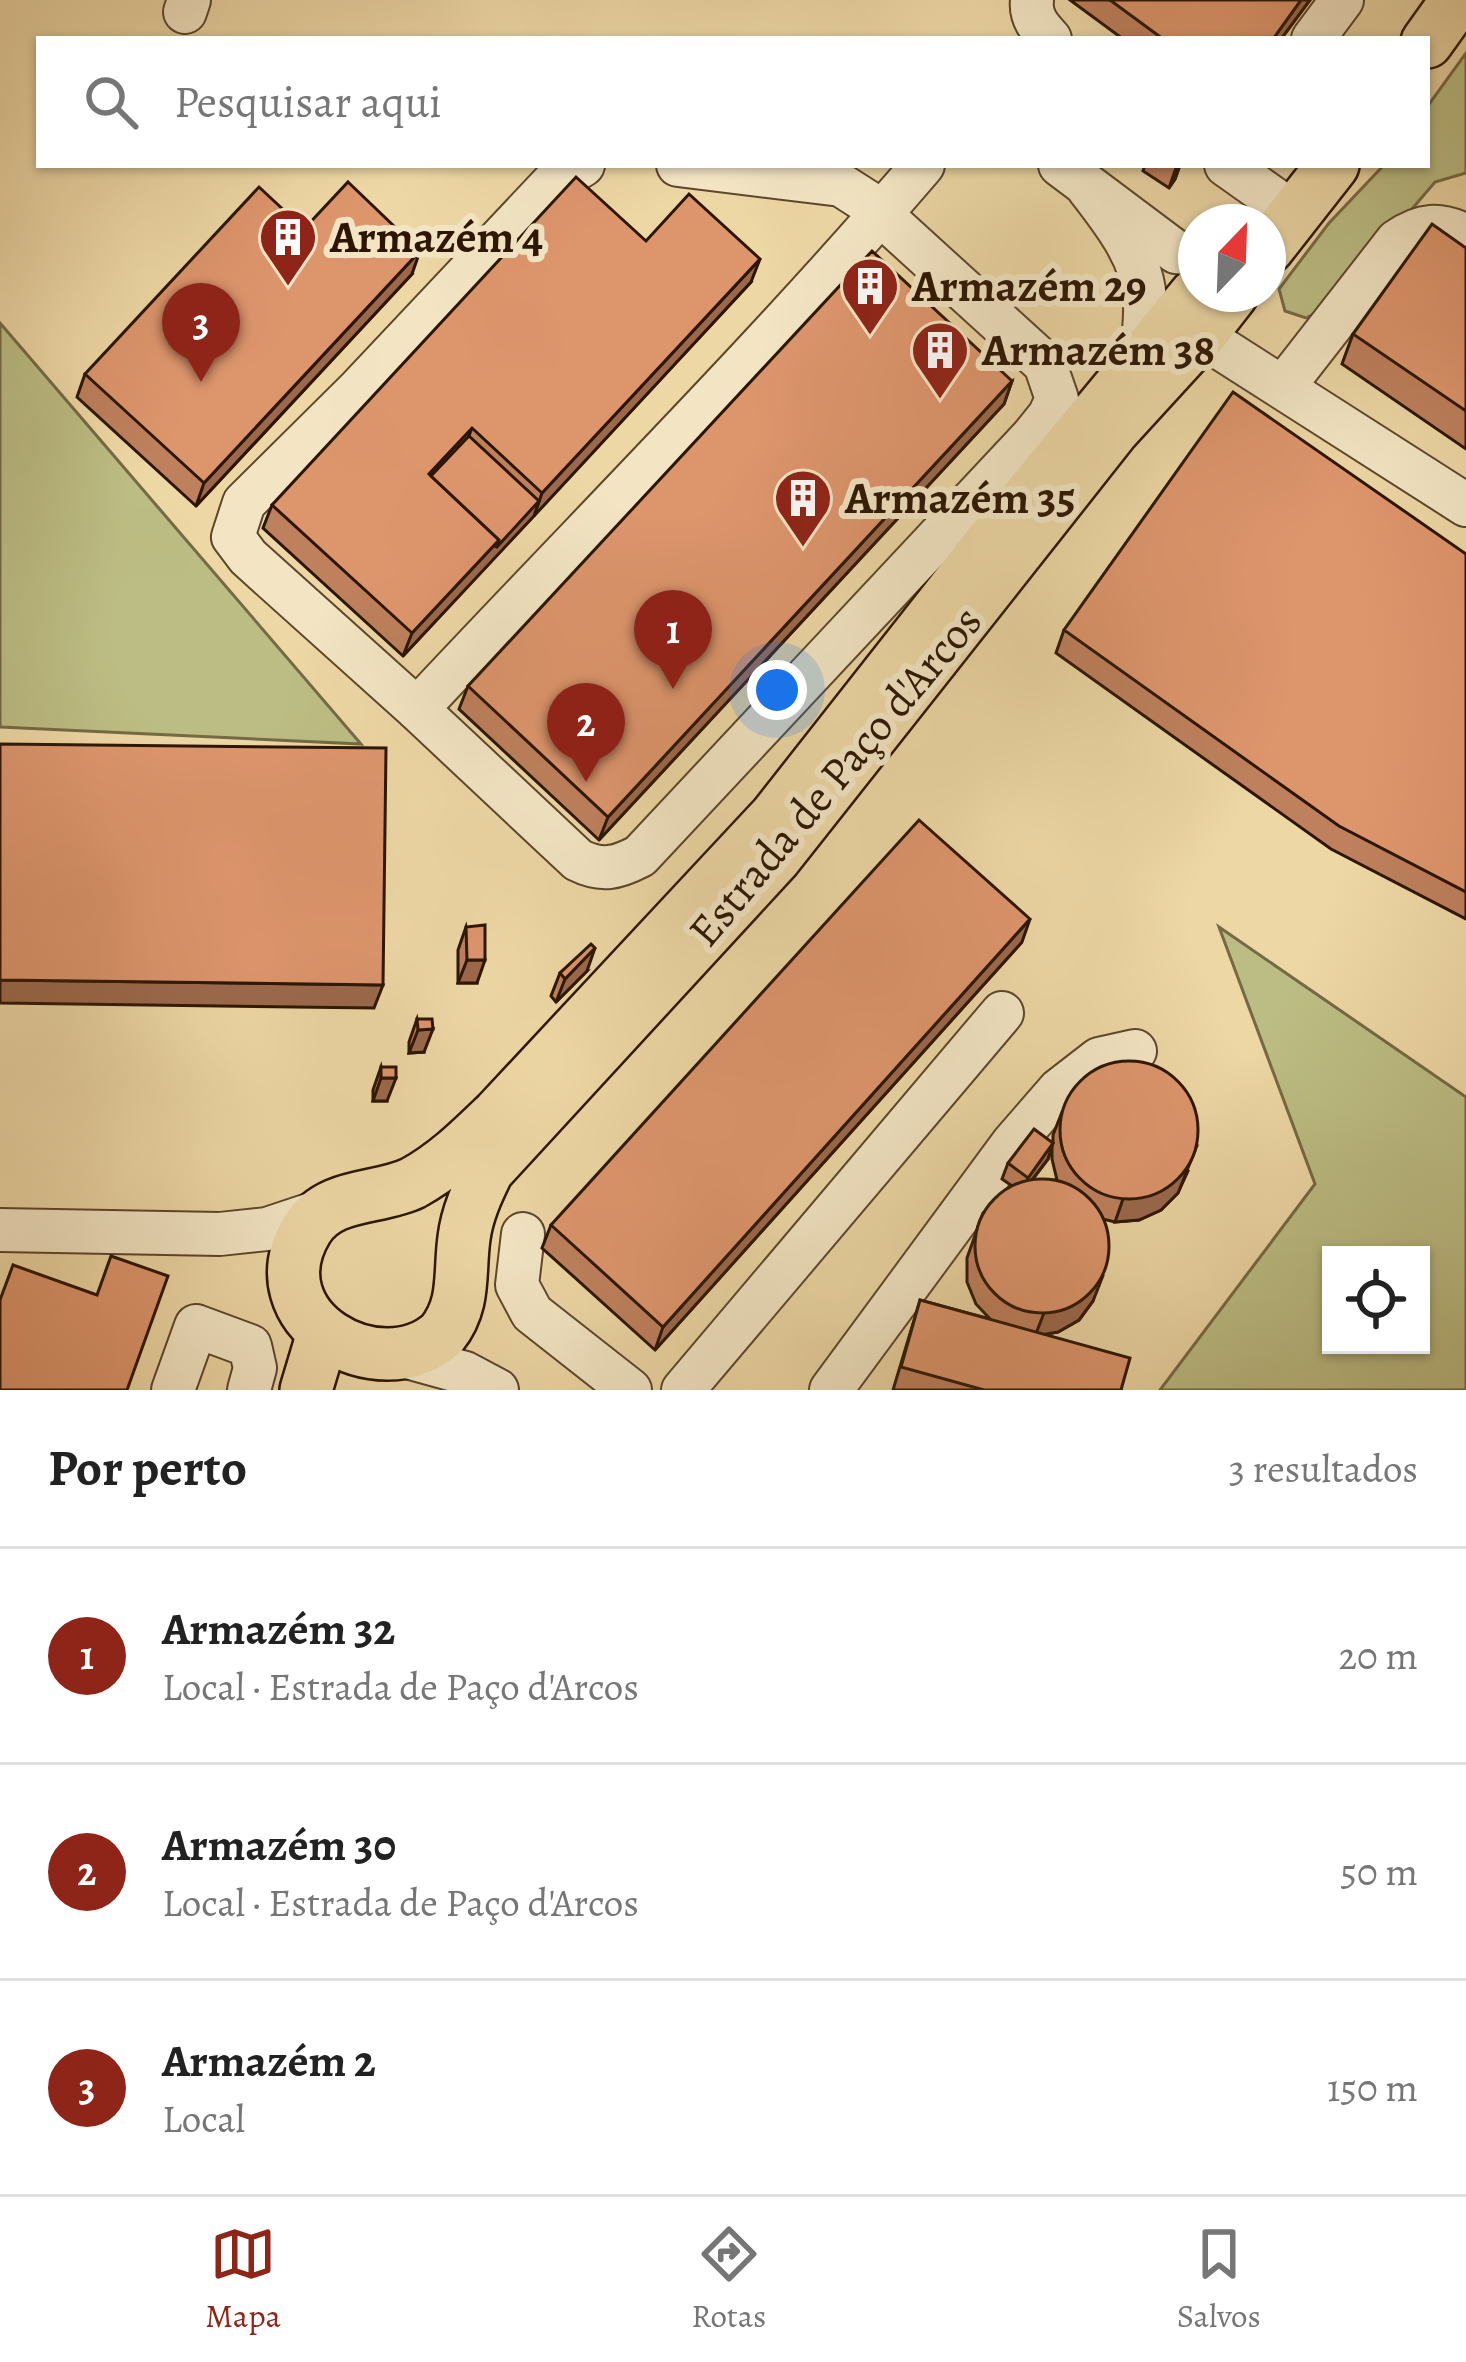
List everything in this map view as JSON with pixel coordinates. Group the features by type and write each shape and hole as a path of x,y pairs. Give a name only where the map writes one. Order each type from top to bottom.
{"main road":[{"path":"1391,36 1417,0"},
{"path":"1430,38 1457,0"},
{"path":"1281,204 1329,168"},
{"name":"Estrada de Paço d'Arcos","path":"324,1210 354,1198 392,1192 463,1149 775,817 1142,357 1198,314"},
{"name":"Estrada de Paço d'Arcos","path":"459,1289 464,1236 488,1170 776,857 1114,428 1198,314"},
{"path":"324,1210 298,1249 295,1282 306,1323 339,1354 385,1371 442,1335 459,1289 447,1231 414,1202 376,1194"},
{"path":"306,1390 321,1340"}],"street":[{"path":"1032,0 1037,24 1047,36"},
{"path":"1314,36 1342,0"},
{"path":"578,168 552,184 359,389 244,502 232,537 248,557 578,860 609,869 640,856 1031,437 1057,399 1045,364 866,201 841,185 702,168"},
{"path":"417,710 639,478 920,168"},
{"path":"1229,168 1269,204"},
{"path":"1074,177 1178,252"},
{"path":"1074,177 1124,235 1139,271 1145,297 1142,357"},
{"path":"1284,386 1397,241 1431,225 1449,226 1466,236"},
{"path":"1198,314 1284,386 1466,505"},
{"path":"683,1390 1002,1013"},
{"path":"831,1390 1013,1143 1059,1090 1099,1059 1136,1051"},
{"path":"0,1230 220,1234 267,1229 324,1210"},
{"path":"220,1234 295,1282"},
{"path":"523,1234 518,1285 532,1313 630,1390"},
{"path":"459,1289 472,1356 498,1390"},
{"path":"173,1390 196,1326 250,1346 255,1368 249,1390"},
{"path":"385,1371 465,1372 498,1390"}],"green space":[{"path":"1466,53 1466,173 1435,182 1329,306 1306,318 1286,311 1286,280 1329,223 1381,168 1430,168 1430,103"},
{"path":"0,323 361,744 0,727"},
{"path":"1219,927 1466,1097 1466,1390 1160,1390 1315,1184"}],"building":[{"path":"1110,0 1301,0 1275,36 1159,36"},
{"path":"576,177 646,241 689,194 760,259 542,493 472,428 429,474 499,540 412,633 272,505"},
{"path":"348,182 420,251 204,483 85,374 259,187 304,229"},
{"path":"1432,224 1466,248 1466,411 1353,334"},
{"path":"872,251 1012,381 608,817 468,686"},
{"path":"1233,392 1466,554 1466,892 1339,826 1064,630"},
{"path":"469,436 539,501 496,548 499,540 431,476"},
{"path":"0,744 386,748 383,985 0,980"},
{"path":"919,820 1030,919 663,1327 551,1225"},
{"path":"485,925 485,960 467,960 466,927"},
{"path":"591,944 595,948 565,979 560,973"},
{"path":"417,1019 432,1019 433,1029 418,1030"},
{"path":"1129,1061 1155,1066 1178,1081 1193,1104 1198,1130 1193,1156 1178,1179 1155,1194 1129,1199 1103,1194 1080,1179 1065,1156 1060,1130 1065,1104 1080,1081 1103,1066"},
{"path":"381,1067 396,1067 396,1078 381,1078"},
{"path":"1034,1129 1053,1143 1028,1178 1008,1163"},
{"path":"1042,1179 1068,1184 1089,1199 1104,1220 1109,1246 1104,1272 1089,1293 1068,1308 1042,1313 1016,1308 995,1293 980,1272 975,1246 980,1220 995,1199 1016,1184"},
{"path":"111,1256 168,1276 127,1390 0,1390 0,1300 13,1265 97,1295"},
{"path":"920,1300 1130,1358 1121,1390 984,1390 901,1367"}],"place":[{"name":"Armazém 4","path":"288,288"},
{"name":"Armazém 29","path":"870,337"},
{"name":"Armazém 2","path":"201,382"},
{"name":"Armazém 38","path":"940,401"},
{"name":"Armazém 35","path":"803,549"},
{"name":"Armazém 32","path":"673,689"},
{"name":"Armazém 30","path":"586,782"}]}
